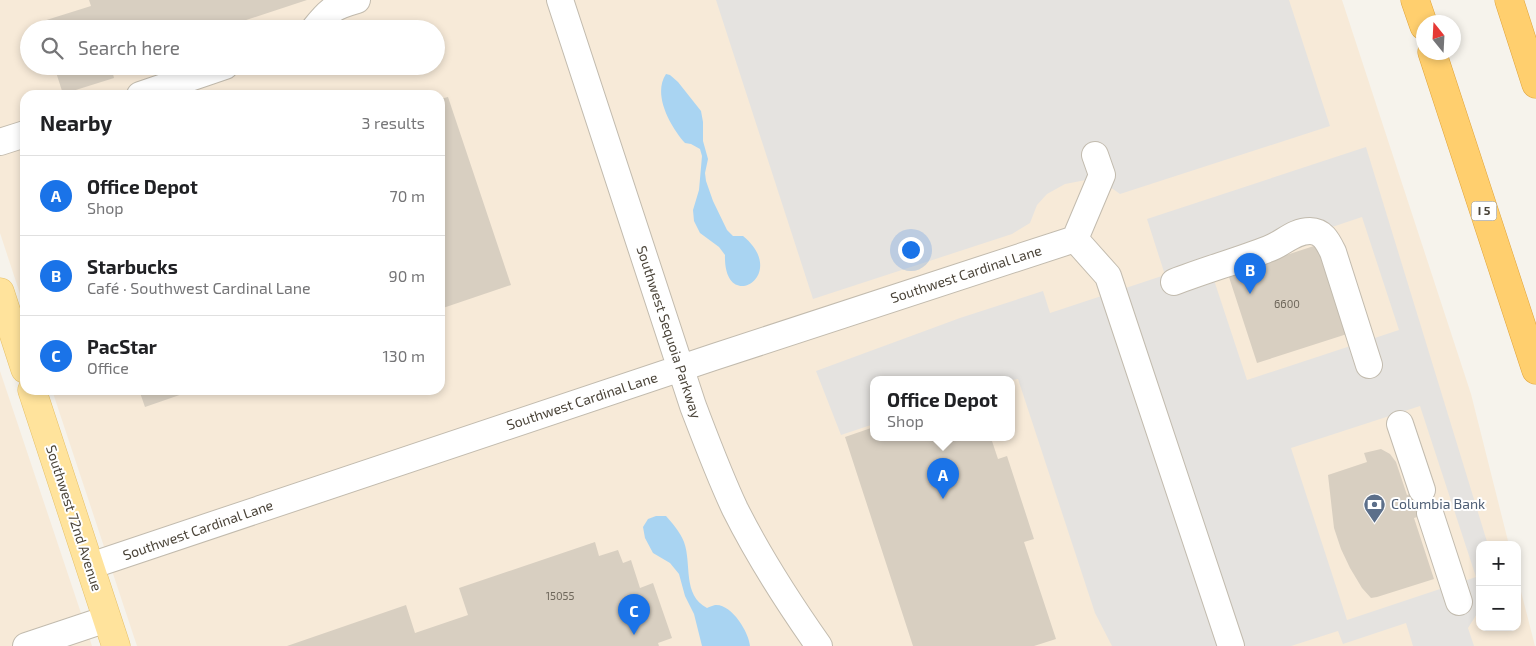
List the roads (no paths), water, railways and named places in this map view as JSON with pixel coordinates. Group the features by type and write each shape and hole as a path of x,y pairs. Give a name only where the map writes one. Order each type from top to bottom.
{"highway":[{"path":"1415,0 1420,15"},
{"path":"1512,10 1536,43"},
{"path":"1512,10 1536,84"},
{"name":"I 5","path":"1435,60 1536,370"}],"main road":[{"path":"0,292 20,354"},
{"name":"Southwest 72nd Avenue","path":"34,395 116,646"}],"street":[{"path":"321,20 335,7 357,0"},
{"name":"Southwest Sequoia Parkway","path":"560,0 693,406 735,509 786,600 819,646"},
{"path":"155,90 199,75"},
{"path":"0,142 20,136"},
{"path":"1095,155 1102,175 1075,239 1108,276 1231,646"},
{"path":"1174,282 1270,249 1294,234 1311,231 1322,234 1328,240 1333,252 1370,365"},
{"name":"Southwest Cardinal Lane","path":"90,566 681,368 1075,239"},
{"path":"1400,424 1459,602"},
{"path":"29,646 107,619"}],"water":[{"path":"666,74 678,82 701,111 703,141 708,159 705,173 706,181 727,230 733,236 743,236 756,251 760,264 758,275 751,283 742,286 734,283 727,273 725,255 719,247 700,233 694,221 693,210 699,190 702,156 700,149 685,143 669,120 662,101 661,91 662,82"},
{"path":"656,516 666,516 684,542 691,587 699,602 707,608 715,605 721,606 733,613 743,626 750,646 702,646 694,614 685,596 679,574 670,563 653,553 645,538 643,527 648,519"}],"place":[{"name":"Starbucks","path":"1250,294"},
{"name":"Office Depot","path":"943,499"},
{"name":"Columbia Bank","path":"1375,523"},
{"name":"PacStar","path":"634,635"}]}
